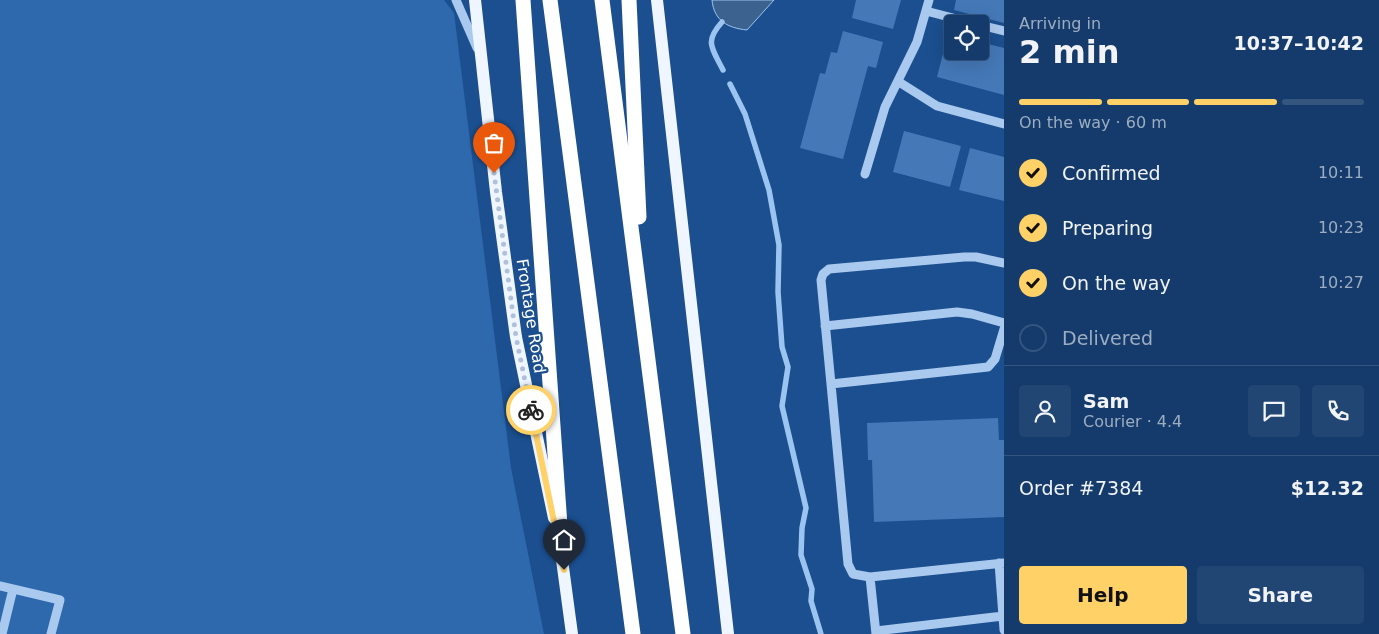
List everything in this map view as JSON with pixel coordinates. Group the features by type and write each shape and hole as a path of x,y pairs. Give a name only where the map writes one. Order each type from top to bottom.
{"highway":[{"path":"523,0 562,554"},
{"path":"550,0 633,634"},
{"path":"602,0 683,634"},
{"path":"629,0 644,328"}],"main road":[{"name":"Frontage Road","path":"475,0 516,337 562,554 572,634"},
{"path":"657,0 728,634"}],"street":[{"path":"456,0 481,55"},
{"path":"864,174 885,107 899,82 917,42 929,0"},
{"path":"926,11 944,16"},
{"path":"989,27 1004,31"},
{"path":"899,82 937,106 1004,124"},
{"path":"1004,263 976,257 964,257 829,269 822,274 821,280 848,564 853,574 870,577 1001,563 1004,630"},
{"path":"825,326 957,312 1004,323"},
{"path":"831,384 988,367 995,359 1004,329"},
{"path":"870,577 876,632 1003,616"},
{"path":"0,586 60,600 51,634"},
{"path":"2,634 13,589"}],"shaded area":[{"path":"0,0 444,0 454,13 511,468 544,634 0,634"},
{"path":"712,0 774,0 747,30 723,22 713,7"}],"building":[{"path":"856,0 901,0 893,29 852,18"},
{"path":"956,0 1004,0 1004,23 989,19 989,15 973,15 954,10"},
{"path":"843,31 883,42 876,68 868,66 843,159 800,148 820,73 825,74 831,52 837,53"},
{"path":"989,44 1004,48 1004,95 937,77 944,50 944,60 989,60"},
{"path":"904,131 961,146 950,187 893,172"},
{"path":"970,148 1004,157 1004,201 959,190"},
{"path":"998,418 999,440 1004,440 1004,517 874,522 872,460 868,460 867,423"}],"waterway":[{"path":"722,22 713,35 712,45 723,70"},
{"path":"730,84 745,114 769,190 779,245 778,292 782,347 788,367 782,406 806,508 802,528 801,555 812,589 811,601 821,634"}],"way so far":[{"path":"494,173 516,337 531,410"}],"route":[{"path":"531,410 564,570"}]}
